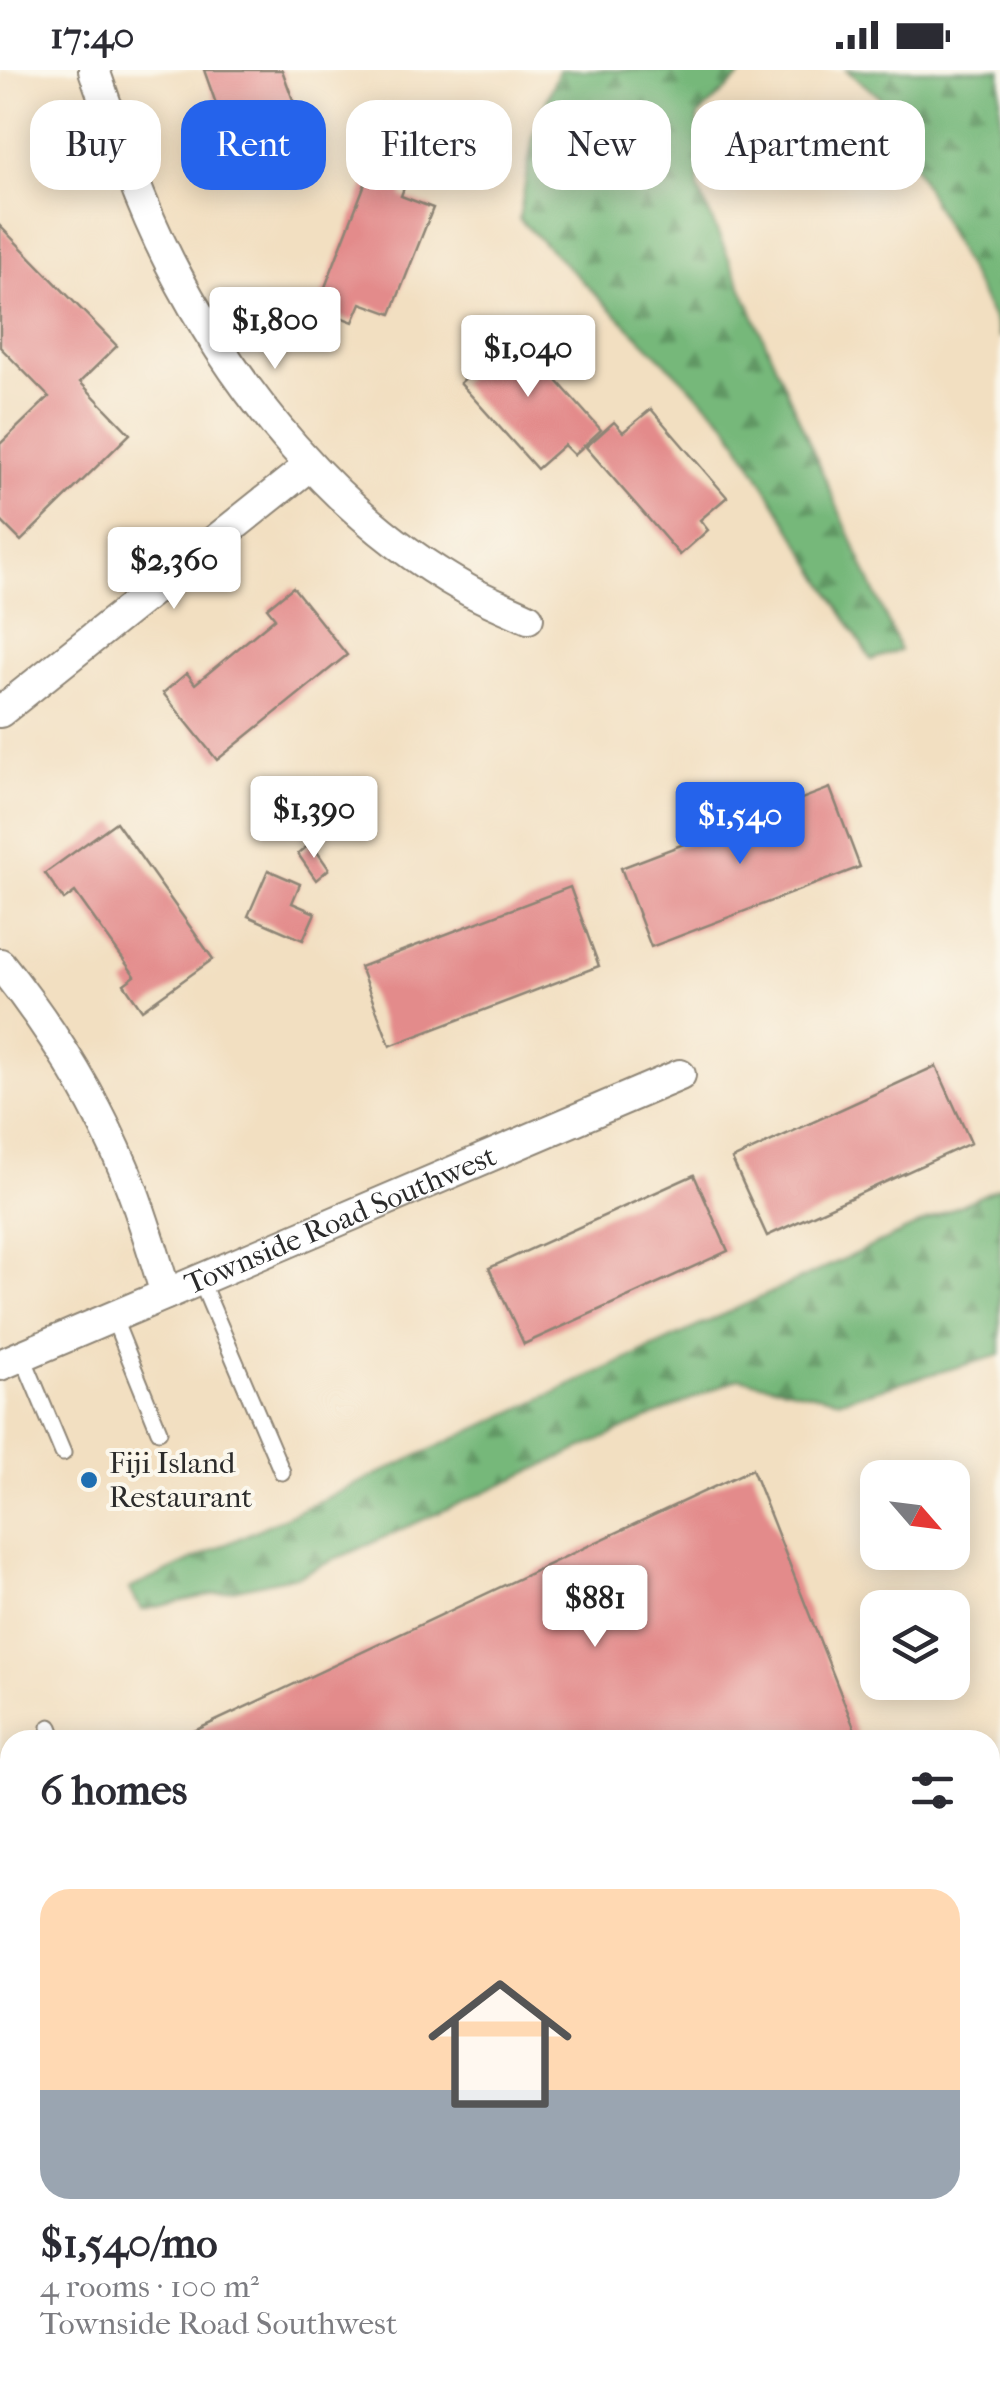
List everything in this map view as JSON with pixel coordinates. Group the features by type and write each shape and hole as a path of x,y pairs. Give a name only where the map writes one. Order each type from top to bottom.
{"street":[{"path":"94,70 128,169 169,261 212,335 266,412 310,465 353,507 417,558 467,590 528,618"},
{"path":"0,712 310,465"},
{"path":"0,964 67,1061 108,1136 125,1170 166,1294"},
{"name":"Townside Road Southwest","path":"11,1360 680,1076"}],"lane":[{"path":"200,1279 282,1472"},
{"path":"113,1316 159,1431"},
{"path":"11,1360 63,1453"}],"green space":[{"path":"559,70 747,70 715,100 691,100 691,190 699,190 900,650 871,660 726,422 519,219 532,144 532,190 671,190 671,100 547,100"},
{"path":"846,70 1000,70 1000,339 925,186 925,100 881,100"},
{"path":"1000,1187 1000,1355 840,1400 738,1378 300,1575 142,1610 129,1589"}],"building":[{"path":"204,70 282,70 293,100 215,100"},
{"path":"363,190 403,190 401,196 433,208 391,314 361,303 353,322 317,308"},
{"path":"0,226 117,346 80,382 130,434 21,541 0,520 0,444 49,397 0,347"},
{"path":"506,324 601,430 574,455 564,445 537,469 460,383 487,359 478,349"},
{"path":"651,409 727,497 700,520 708,530 680,555 586,447 614,422 623,432"},
{"path":"293,587 347,655 217,760 163,693 187,673 195,684 275,618 267,608"},
{"path":"830,788 860,867 651,947 621,868"},
{"path":"116,822 213,959 142,1010 124,984 135,976 75,892 64,900 45,873"},
{"path":"311,843 329,869 316,880 298,854"},
{"path":"268,870 300,884 292,903 315,913 303,940 248,916"},
{"path":"570,887 599,966 390,1046 360,967"},
{"path":"936,1066 971,1143 767,1236 732,1159"},
{"path":"694,1175 728,1251 524,1344 489,1268"},
{"path":"752,1469 855,1730 196,1730"}],"place":[{"name":"Fiji Island Restaurant","path":"89,1480"}]}
